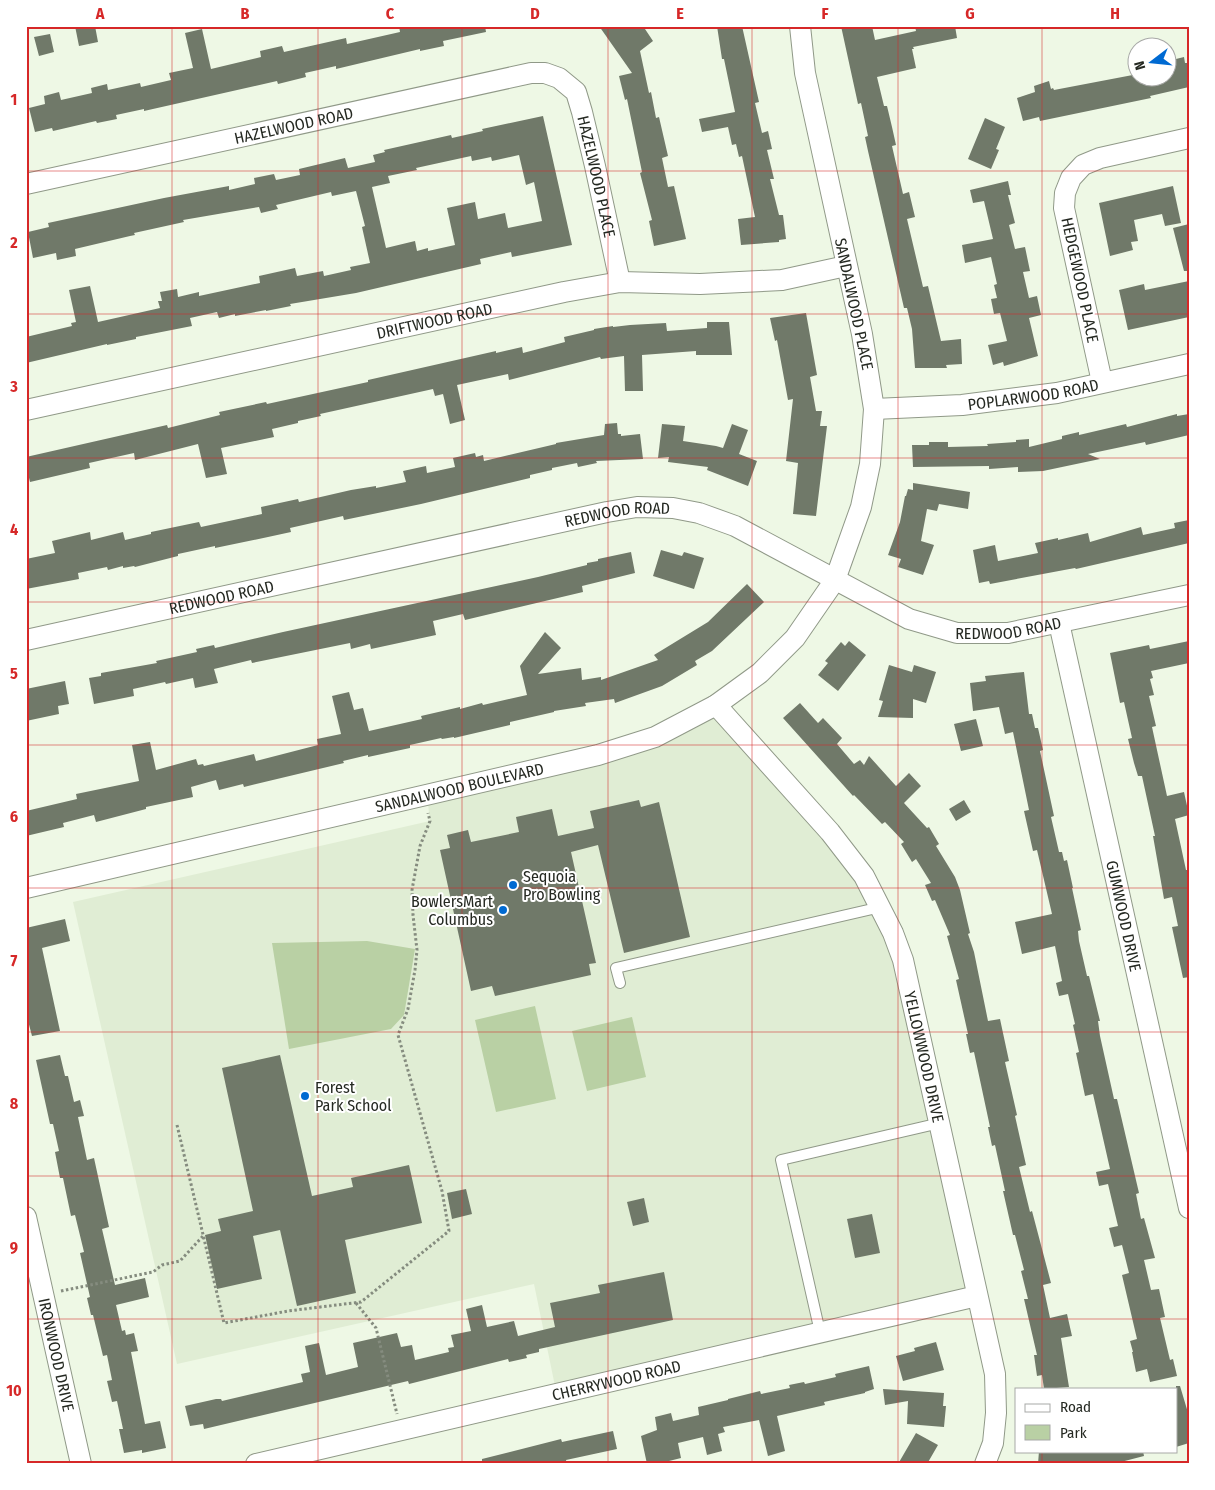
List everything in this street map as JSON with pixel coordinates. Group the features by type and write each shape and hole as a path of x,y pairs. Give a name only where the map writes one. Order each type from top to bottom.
{"street":[{"name":"SANDALWOOD PLACE","path":"800,26 805,73 862,334 874,409 870,464 861,507 834,580"},
{"name":"HAZELWOOD ROAD","path":"26,184 531,73 546,73 559,78"},
{"name":"HAZELWOOD PLACE","path":"559,78 576,92 582,112 620,282"},
{"name":"HEDGEWOOD PLACE","path":"1102,382 1064,208 1065,192 1071,178 1083,165 1100,158 1189,138"},
{"name":"DRIFTWOOD ROAD","path":"26,410 554,294 620,282 700,284 782,280 846,266"},
{"name":"POPLARWOOD ROAD","path":"874,409 962,405 1057,393 1189,364"},
{"name":"REDWOOD ROAD","path":"26,640 637,507 672,508 699,513 735,526 910,619 958,634 1008,633 1189,595"},
{"name":"SANDALWOOD BOULEVARD","path":"26,888 598,755 655,737 716,705 760,673 795,638 834,580"},
{"name":"GUMWOOD DRIVE","path":"1059,623 1189,1208"},
{"name":"YELLOWWOOD DRIVE","path":"716,705 830,832 864,876 881,907 903,960 995,1374 996,1413 993,1442 985,1464"},
{"name":"IRONWOOD DRIVE","path":"26,1217 81,1464"},
{"name":"CHERRYWOOD ROAD","path":"256,1464 327,1456 401,1430 977,1296"}],"lane":[{"path":"620,983 616,968 881,907"},
{"path":"820,1332 781,1160 940,1124"}],"path":[{"path":"177,1125 224,1323 288,1311 361,1302 449,1231 442,1191 398,1035 408,1008 418,950 412,890 420,846 430,821 424,795"},
{"path":"43,1295 153,1272 162,1265 180,1261 204,1236"},
{"path":"355,1303 376,1328 401,1430"}],"shaded area":[{"path":"714,706 883,898 979,1295 556,1391 534,1284 177,1364 73,902 430,821 427,795 614,753"}],"green space":[{"path":"367,941 415,949 404,1015 391,1029 289,1049 272,943"},
{"path":"535,1006 556,1099 496,1112 475,1020"},
{"path":"632,1017 646,1077 587,1091 572,1031"}],"building":[{"path":"75,26 95,26 98,42 79,46"},
{"path":"399,26 485,26 486,32 443,41 444,46 420,51 420,49 336,69 336,66 305,73 306,77 278,84 277,81 144,111 144,109 116,115 117,119 97,123 96,121 53,131 52,128 35,132 29,108 45,104 44,96 59,92 61,100 92,93 91,88 107,84 108,90 140,83 141,87 171,80 169,73 193,68 185,33 202,29 211,69 261,57 260,51 282,46 284,52 346,38 347,44 400,32"},
{"path":"599,26 643,26 653,41 640,51 649,93 651,92 656,118 659,117 668,156 662,158 668,187 674,186 686,239 654,246 649,221 652,220 640,173 642,172 627,99 625,100 619,76 632,73"},
{"path":"717,26 742,26 759,102 755,103 762,133 768,131 772,149 767,150 774,179 770,179 779,215 783,215 786,239 779,240 779,242 741,245 738,219 755,217 742,156 739,157 736,144 732,145 728,127 702,132 699,119 735,112 724,59 722,59"},
{"path":"841,26 872,26 875,40 916,31 915,26 955,26 957,38 913,47 916,68 877,77 884,106 887,106 896,145 892,146 903,194 909,192 915,217 907,219 923,287 928,286 941,341 961,339 962,364 946,365 947,368 915,368 912,329 907,308 904,308 865,137 868,136 861,103 858,104"},
{"path":"50,34 54,52 39,56 34,37"},
{"path":"1184,57 1185,63 1189,63 1189,87 1150,96 1151,98 1040,121 1039,117 1023,121 1017,98 1035,92 1034,86 1049,81 1051,89 1053,88 1054,90 1128,76 1128,88 1178,88 1178,58"},
{"path":"543,116 572,245 512,257 511,252 480,259 481,264 356,293 290,304 291,306 266,311 235,316 235,314 219,318 217,312 190,318 192,326 26,363 26,337 72,326 71,323 76,322 69,290 90,286 98,322 160,308 158,301 162,301 160,292 177,289 178,297 199,292 199,296 260,283 259,276 295,268 297,276 323,271 324,276 351,270 350,267 370,263 362,227 365,226 356,191 332,196 331,192 276,205 278,209 261,213 259,207 183,220 184,222 75,249 76,256 57,260 56,253 33,258 28,232 49,227 48,223 164,198 229,186 229,190 255,184 254,178 274,174 276,180 300,175 299,169 345,158 348,168 375,162 373,155 385,152 384,150 451,135 452,138 483,131 482,129","holes":["519,155 526,185 534,182 542,221 508,228 505,213 478,219 475,202 447,208 455,245 428,251 428,248 417,251 415,241 386,248 372,187 390,183 388,176 471,156 472,161 491,157 492,161"]},
{"path":"985,118 1005,127 996,149 999,150 991,169 968,159"},
{"path":"1008,181 1011,195 1008,195 1015,223 1009,225 1015,249 1025,247 1030,271 1023,272 1029,298 1037,296 1041,315 1029,318 1038,356 1004,366 1003,362 993,365 988,345 1007,341 1000,313 994,314 991,299 997,298 994,285 997,284 991,257 965,263 962,245 993,239 984,201 973,203 970,190"},
{"path":"1173,186 1181,223 1165,226 1162,214 1134,220 1138,241 1131,242 1133,250 1110,256 1099,203"},
{"path":"1189,224 1189,271 1184,271 1173,228"},
{"path":"1189,281 1189,317 1128,330 1119,290 1144,284 1145,290"},
{"path":"806,313 817,375 810,377 816,411 822,411 820,426 827,426 816,516 793,514 798,463 786,461 793,399 788,400 777,340 775,341 770,318"},
{"path":"707,322 729,322 732,355 696,355 696,351 642,355 643,391 625,391 624,356 601,359 600,357 509,380 508,374 457,385 465,420 450,424 443,394 435,396 433,389 320,414 321,416 272,429 274,437 221,448 227,474 206,478 198,444 135,460 134,453 89,463 90,468 30,482 26,465 26,457 167,425 168,428 220,415 219,412 266,402 267,404 368,382 368,380 496,351 496,353 522,347 523,353 565,342 564,337 594,329 666,323 667,331 707,328"},
{"path":"1177,414 1177,416 1189,414 1189,435 1146,445 1145,442 1088,454 1100,459 1043,471 1018,472 1018,467 989,469 989,466 913,467 912,445 929,445 929,442 948,442 948,447 988,446 987,444 1029,439 1029,447 1062,439 1062,436 1079,432 1079,435 1126,424 1127,427"},
{"path":"617,423 618,434 621,434 621,436 640,434 643,459 596,461 597,463 578,467 577,463 552,468 552,470 530,475 530,478 421,504 344,520 343,516 290,528 291,532 178,554 178,556 135,567 123,568 123,566 108,570 107,567 78,573 79,579 26,589 26,559 55,553 52,541 90,532 91,540 123,532 125,540 151,534 151,532 199,522 201,527 262,514 261,507 298,499 299,502 351,490 376,486 376,488 406,482 403,471 426,466 427,473 455,467 453,458 475,453 476,457 483,455 484,461 556,443 604,435 605,424"},
{"path":"662,424 685,426 683,441 723,448 732,424 748,430 739,454 757,461 748,486 707,470 708,467 668,462 669,457 658,458"},
{"path":"913,483 970,492 968,509 939,504 937,511 927,509 921,541 934,545 923,575 898,567 901,559 888,555 900,522 905,496 908,489 913,490"},
{"path":"1189,520 1189,543 1076,569 990,584 989,581 979,583 973,550 995,545 998,561 1038,553 1035,543 1058,538 1058,540 1088,533 1090,542 1141,527 1143,535 1175,528 1174,523"},
{"path":"661,550 682,556 684,552 704,558 694,589 653,576"},
{"path":"631,552 635,573 582,586 583,592 465,620 463,614 433,621 436,635 371,649 370,644 351,649 350,643 252,663 251,660 214,669 218,683 195,688 193,678 166,684 165,682 133,689 134,696 94,704 89,678 101,676 101,673 157,663 156,661 197,652 196,649 214,645 215,648 538,577 587,565 587,563 598,561 598,559"},
{"path":"747,584 764,602 712,651 695,661 697,665 662,686 615,703 614,699 585,703 586,706 554,711 510,722 510,725 454,738 441,738 410,745 410,748 368,757 368,755 343,761 344,763 244,787 243,784 219,790 216,780 191,787 193,797 146,807 146,809 96,822 94,815 63,823 64,827 26,836 26,811 77,799 76,794 139,781 132,745 150,742 156,770 196,759 198,765 203,764 204,766 254,754 256,761 318,745 317,739 341,734 332,696 349,692 354,710 363,708 369,731 422,719 421,716 460,707 460,709 482,703 483,705 527,695 520,666 545,632 561,648 538,674 581,668 582,680 601,677 601,680 658,660 654,655 708,622"},
{"path":"849,641 866,655 838,691 818,675 828,663 825,661 841,642 845,646"},
{"path":"1189,641 1189,663 1151,671 1153,678 1150,679 1154,695 1149,696 1156,726 1152,727 1167,796 1184,792 1189,815 1175,819 1186,870 1189,870 1189,977 1183,978 1172,927 1178,926 1172,897 1164,899 1153,836 1155,836 1142,776 1138,776 1134,763 1128,739 1132,738 1124,702 1120,703 1110,653 1149,645 1150,649"},
{"path":"889,665 912,672 914,665 936,672 926,703 913,699 913,718 878,717 883,701 879,700"},
{"path":"1024,672 1029,714 1032,714 1035,728 1038,728 1043,750 1040,751 1054,816 1051,817 1059,852 1062,852 1064,861 1067,860 1081,930 1078,931 1079,941 1100,1021 1098,1021 1100,1036 1114,1099 1117,1099 1139,1193 1136,1194 1141,1219 1144,1218 1155,1258 1144,1260 1151,1290 1159,1289 1165,1317 1160,1318 1170,1360 1173,1359 1177,1376 1150,1382 1147,1369 1136,1372 1130,1341 1137,1339 1122,1275 1129,1273 1122,1245 1114,1247 1109,1228 1118,1226 1108,1184 1099,1186 1096,1172 1110,1169 1093,1094 1085,1096 1076,1053 1079,1052 1073,1025 1075,1024 1068,994 1059,996 1056,983 1062,981 1055,946 1022,954 1015,922 1052,914 1037,850 1033,851 1024,811 1029,810 1013,732 1005,734 999,707 973,711 970,683 986,681 985,676"},
{"path":"65,681 69,704 58,706 59,714 26,721 26,689"},
{"path":"800,703 818,723 823,718 842,738 837,744 854,764 860,760 864,765 869,756 896,786 909,773 921,786 904,803 927,828 929,827 939,844 936,846 955,877 970,933 968,934 974,952 988,1021 1000,1019 1009,1061 1005,1062 1026,1165 1019,1167 1051,1283 1043,1285 1050,1318 1067,1314 1072,1336 1061,1338 1069,1387 1044,1388 1042,1375 1037,1376 1034,1355 1037,1355 1024,1299 1028,1299 1021,1271 1024,1270 1015,1235 1013,1235 995,1145 992,1146 988,1127 990,1127 974,1052 970,1053 966,1034 968,1034 956,980 959,979 947,936 950,935 935,900 932,901 925,885 931,883 916,859 912,862 901,844 904,842 885,822 882,824 853,796 783,718"},
{"path":"976,719 983,746 961,751 954,724"},
{"name":"Sequoia Pro Bowling","path":"639,800 641,807 659,802 690,937 624,953 598,845 571,852 596,963 589,964 591,975 495,996 492,986 471,991 440,850 450,848 447,835 468,830 471,842 519,832 516,817 552,809 558,836 594,828 590,811"},
{"path":"964,800 971,812 956,821 949,809"},
{"path":"65,919 70,941 42,948 60,1031 32,1036 26,1013 26,928"},
{"path":"60,1055 65,1076 68,1076 74,1102 80,1100 84,1116 78,1117 87,1160 94,1158 109,1227 102,1229 115,1285 145,1278 149,1297 116,1305 122,1331 125,1330 126,1335 134,1333 138,1351 131,1352 145,1424 160,1421 166,1448 142,1453 142,1450 124,1453 119,1429 123,1429 117,1401 112,1402 107,1381 112,1380 107,1355 103,1356 87,1298 90,1297 80,1253 84,1252 75,1215 71,1216 63,1178 60,1178 55,1152 59,1151 53,1124 50,1124 36,1060"},
{"path":"280,1055 312,1196 353,1187 351,1178 409,1165 422,1223 345,1240 356,1293 297,1306 280,1230 253,1236 262,1279 217,1289 205,1235 221,1231 218,1219 253,1211 222,1068"},
{"path":"466,1189 472,1214 452,1219 447,1193"},
{"path":"644,1198 649,1222 633,1226 627,1202"},
{"path":"872,1214 880,1253 855,1258 847,1219"},
{"path":"664,1272 673,1320 539,1349 539,1352 526,1355 527,1358 509,1362 508,1359 409,1384 408,1381 204,1429 203,1424 190,1426 185,1406 216,1399 221,1399 222,1401 303,1382 301,1374 310,1372 305,1346 319,1343 326,1375 358,1367 353,1343 397,1333 401,1347 412,1345 415,1360 449,1352 448,1348 454,1347 451,1335 471,1331 466,1309 482,1305 487,1327 514,1321 518,1336 555,1327 550,1303 600,1293 598,1285"},
{"path":"936,1342 944,1370 903,1381 896,1356 915,1351 914,1348"},
{"path":"869,1366 874,1389 865,1393 824,1402 825,1405 777,1416 785,1451 768,1456 759,1420 723,1427 725,1432 718,1434 722,1451 707,1455 703,1437 678,1443 681,1458 657,1464 647,1464 641,1436 657,1430 655,1417 671,1413 673,1421 699,1415 698,1407 760,1391 761,1394 790,1388 789,1385 804,1382 805,1384 836,1377 835,1374"},
{"path":"1176,1386 1180,1386 1189,1416 1189,1443 1178,1446 1178,1388"},
{"path":"883,1389 944,1393 943,1406 946,1406 944,1427 907,1424 908,1401 885,1405"},
{"path":"613,1431 617,1449 566,1460 567,1464 482,1464 482,1459 561,1439 562,1442"},
{"path":"916,1433 938,1445 927,1464 898,1464"},
{"path":"1039,1452 1143,1452 1144,1456 1113,1464 1038,1464"}],"place":[{"name":"Sequoia Pro Bowling","path":"513,885"},
{"name":"BowlersMart Columbus","path":"503,910"},
{"name":"Forest Park School","path":"305,1096"}]}
